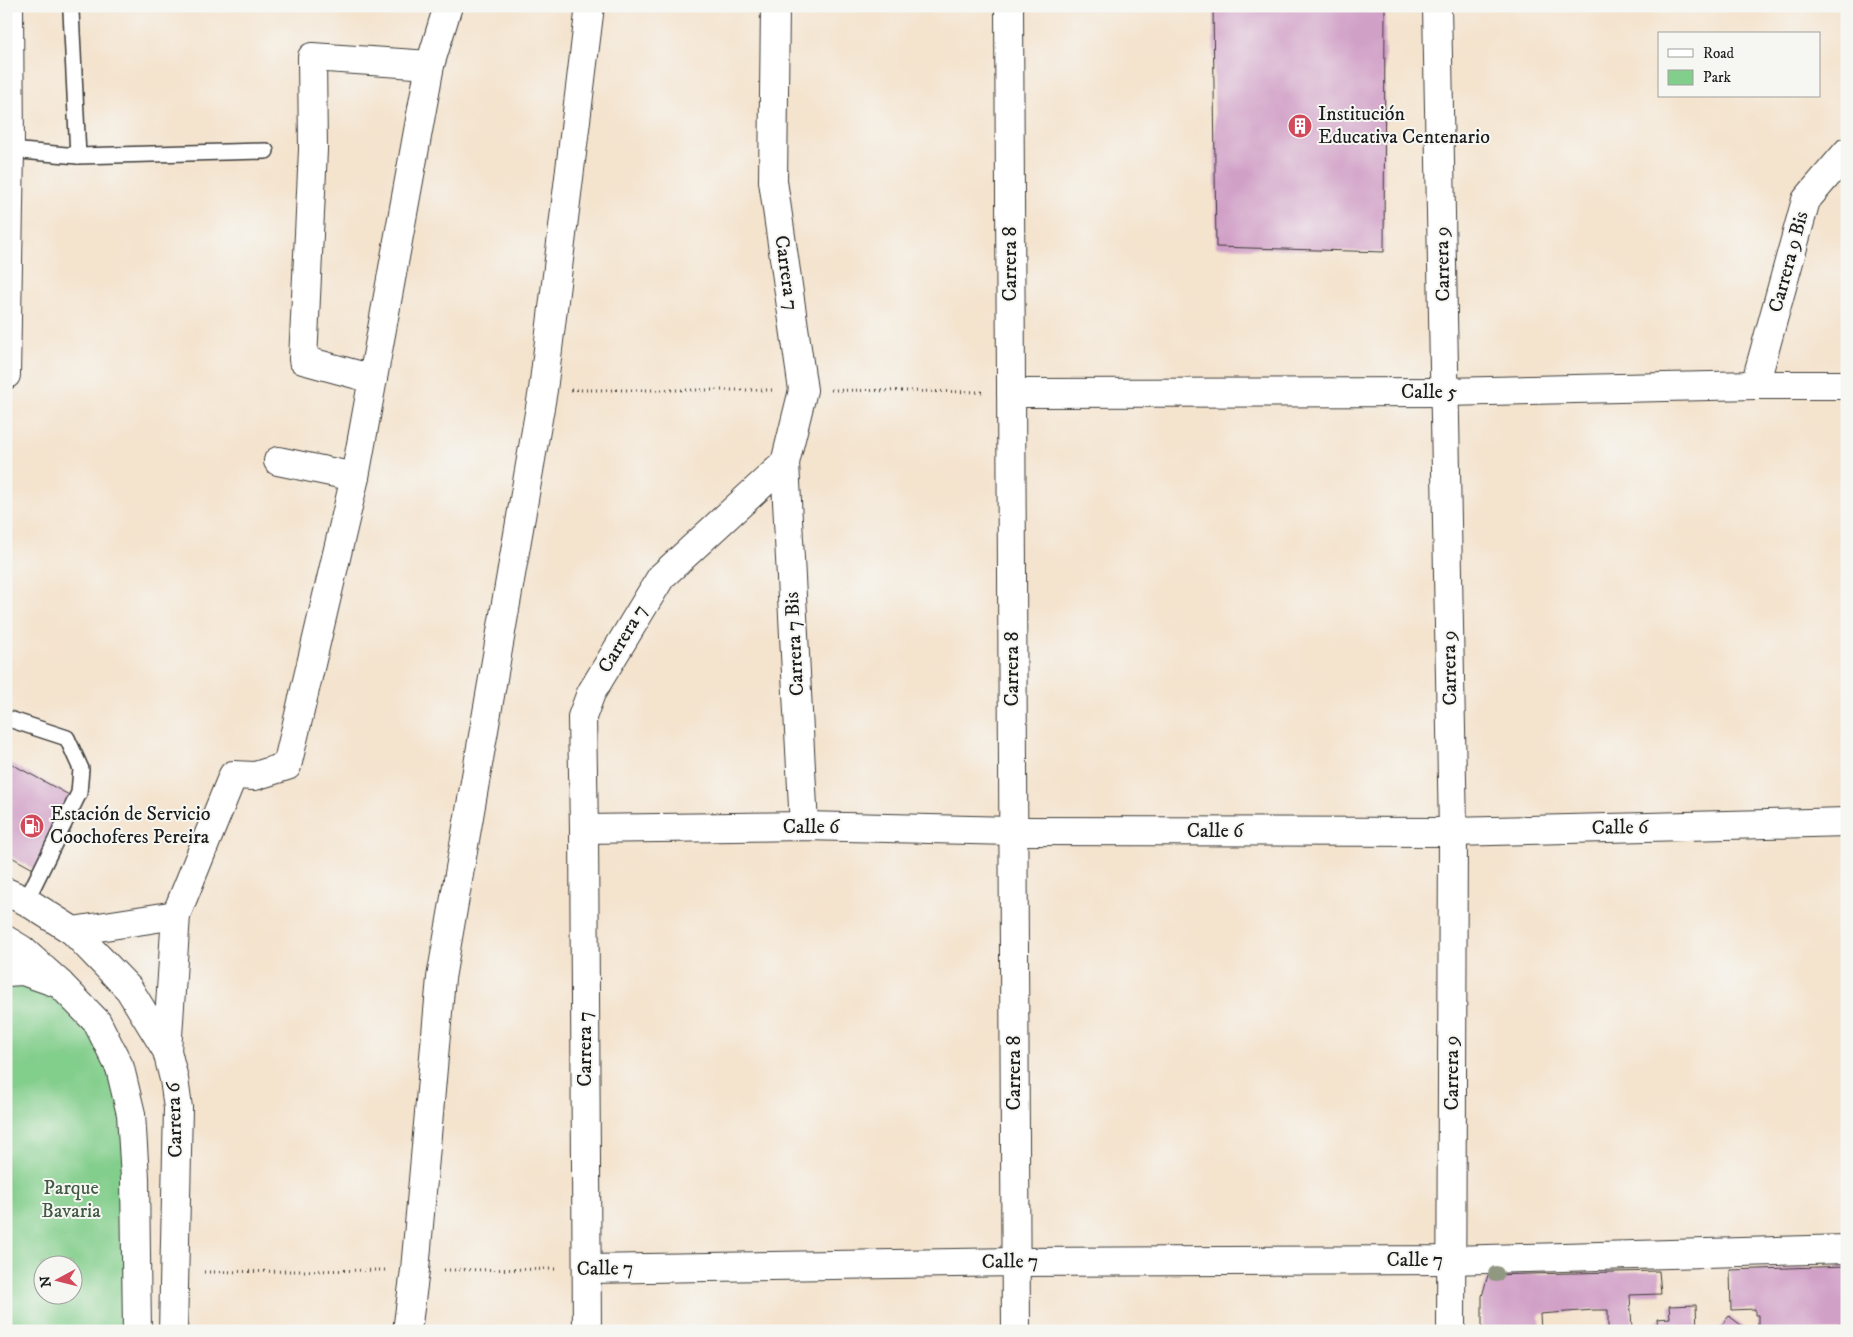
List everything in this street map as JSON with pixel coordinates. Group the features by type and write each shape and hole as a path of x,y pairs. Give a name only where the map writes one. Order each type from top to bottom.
{"street":[{"path":"6,375 10,150 9,6"},
{"path":"167,1051 176,915 232,775 254,776 288,766 356,477 430,65 448,6"},
{"path":"407,1331 415,1270 441,978 543,390 590,6"},
{"name":"Carrera 7","path":"587,1331 582,717 591,693 661,577 785,463 803,390 773,181 775,6"},
{"name":"Carrera 8","path":"1009,6 1016,1331"},
{"name":"Carrera 9","path":"1437,6 1446,392 1453,832 1451,1331"},
{"path":"373,379 303,360 313,150 312,57 430,65"},
{"name":"Carrera 9 Bis","path":"1755,385 1806,200 1847,152"},
{"name":"Calle 5","path":"1011,393 1446,392 1755,385 1847,385"},
{"path":"278,461 356,477"},
{"name":"Carrera 7 Bis","path":"785,463 804,826"},
{"name":"Calle 6","path":"584,829 804,826 1013,831 1453,832 1847,822"},
{"name":"Carrera 6","path":"16,896 73,931 130,989 167,1051 174,1079 178,1108 174,1331"},
{"path":"73,931 176,915"},
{"path":"6,940 21,949 60,984 97,1022 120,1068 129,1105 134,1178 137,1331"},
{"path":"6,972 23,970 60,984"},
{"name":"Calle 7","path":"587,1269 1016,1262 1451,1260 1847,1249"}],"lane":[{"path":"71,12 78,156"},
{"path":"10,150 78,156 266,151"},
{"path":"6,718 67,738 81,768 79,793 16,896"}],"path":[{"name":"Calle 7","path":"174,1273 587,1269"}],"green space":[{"name":"Parque Bavaria","path":"6,972 60,984 120,1068 137,1331 6,1331"}],"building":[{"name":"Institución Educativa Centenario","path":"1213,6 1385,6 1384,252 1216,247"},
{"name":"Estación de Servicio Coochoferes Pereira","path":"6,761 73,797 35,870 6,854"},
{"path":"1847,1266 1847,1331 1758,1331 1758,1315 1755,1315 1755,1309 1731,1310 1730,1270"},
{"path":"1659,1271 1661,1294 1630,1295 1632,1329 1608,1329 1608,1310 1594,1310 1540,1314 1541,1331 1482,1331 1482,1296 1488,1275"},
{"path":"1696,1305 1697,1331 1671,1331 1671,1328 1658,1329 1657,1319 1670,1318 1669,1306"},
{"path":"1729,1316 1749,1331 1717,1331"}],"place":[{"name":"Institución Educativa Centenario","path":"1300,126"},
{"name":"Estación de Servicio Coochoferes Pereira","path":"32,826"}]}
